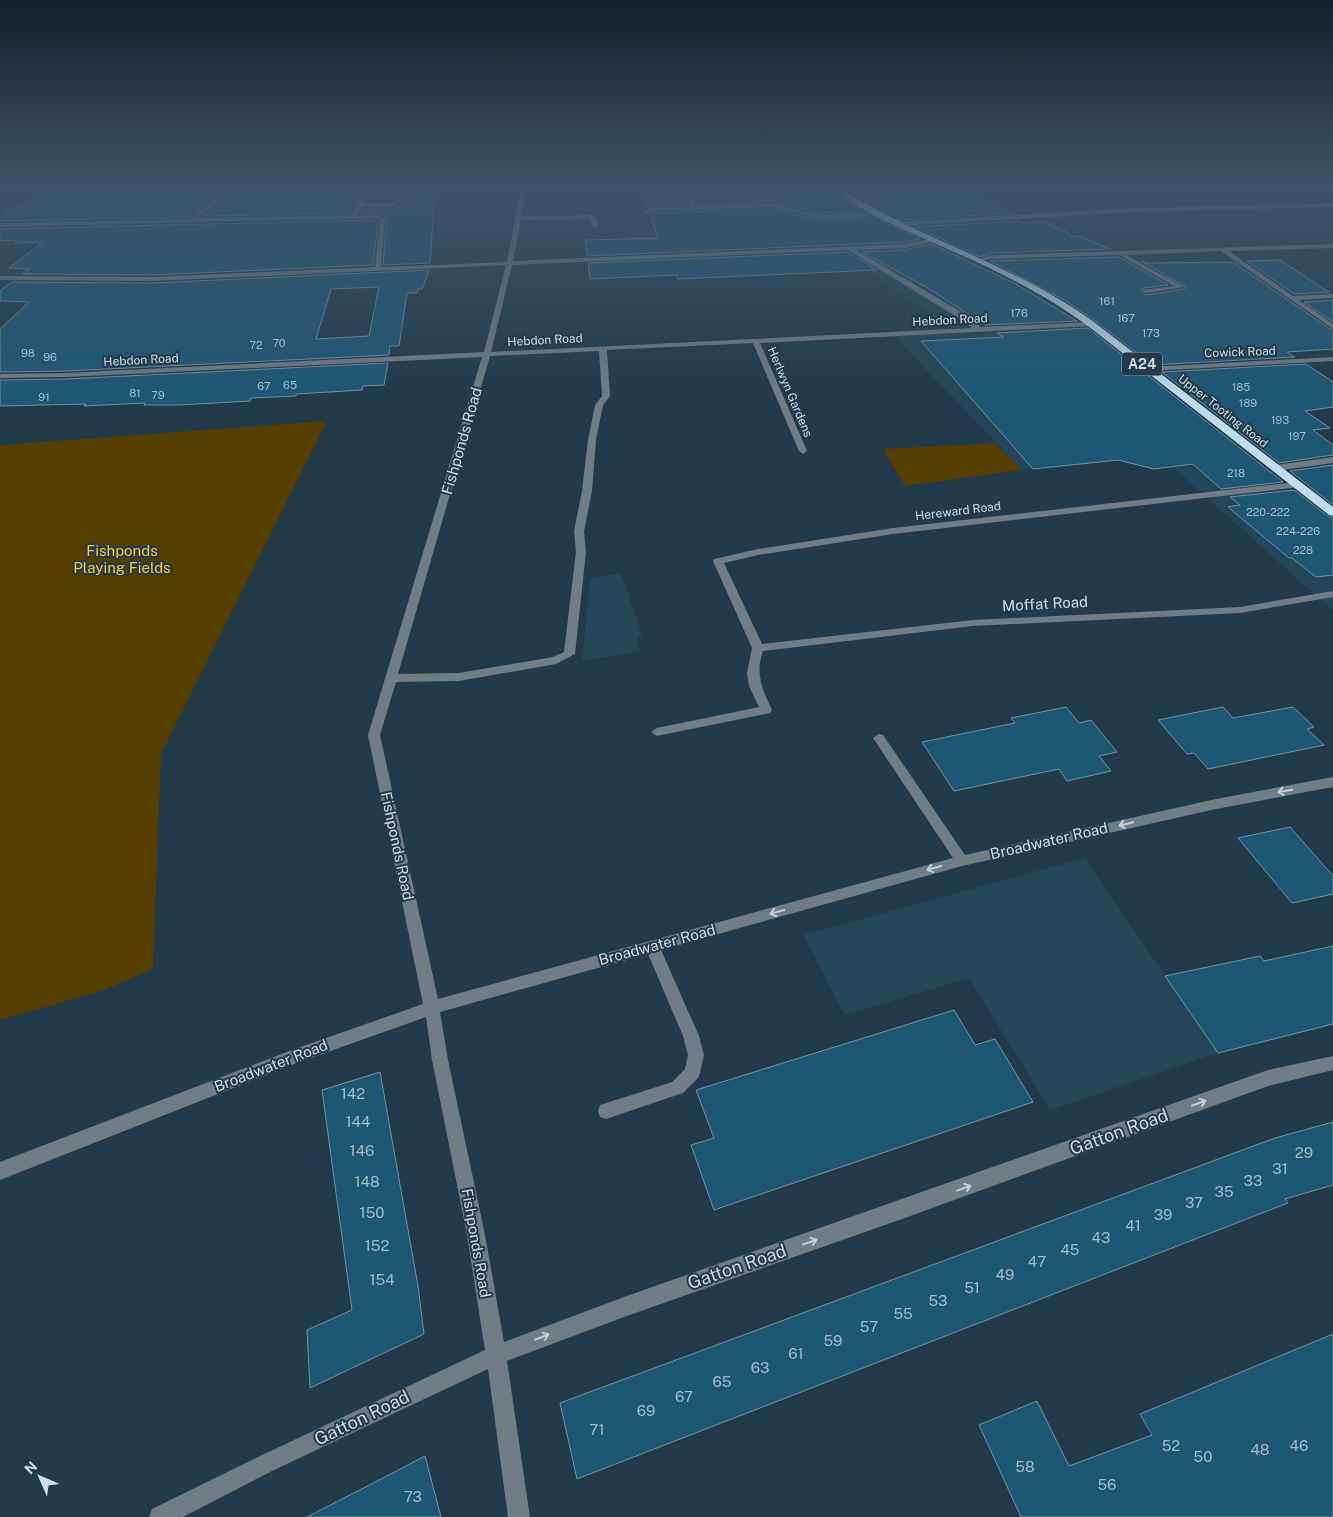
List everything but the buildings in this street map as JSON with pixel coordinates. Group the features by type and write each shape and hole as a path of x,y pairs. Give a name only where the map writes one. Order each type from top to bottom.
{"highway":[{"name":"Upper Tooting Road","path":"975,258 1041,290 1091,324 1333,513"}],"street":[{"path":"378,268 379,258"},
{"name":"Fishponds Road","path":"511,258 487,354 374,735 432,1008 496,1354 519,1517"},
{"path":"0,278 107,280 593,258"},
{"path":"864,258 960,315 980,330"},
{"path":"980,260 988,258"},
{"path":"1127,258 1181,287 1146,291"},
{"path":"1235,258 1333,327"},
{"path":"1292,298 1333,296"},
{"name":"Hebdon Road","path":"0,376 66,375 1091,324"},
{"name":"Herlwyn Gardens","path":"756,341 803,451"},
{"path":"390,678 459,677 556,660 569,654 581,552 579,531 587,491 592,440 599,405 606,396 603,349"},
{"name":"Cowick Road","path":"1148,368 1333,359"},
{"path":"1276,468 1333,460"},
{"name":"Hereward Road","path":"758,648 718,561 758,552 893,531 1297,485"},
{"name":"Moffat Road","path":"758,648 973,623 1240,610 1333,594"},
{"path":"657,732 766,710 751,679 752,665 758,648"},
{"path":"879,738 962,861"},
{"name":"Broadwater Road","path":"0,1171 292,1057 450,1002 962,861 1216,804 1333,782"},
{"path":"606,1111 677,1088 692,1073 696,1055 691,1036 652,946"},
{"name":"Gatton Road","path":"160,1517 265,1464 496,1354 1268,1078 1333,1063"}],"shaded area":[{"path":"846,258 949,258 1026,293 1222,450 1333,535 1333,611 1173,467 1154,469 1118,460 1022,470 900,342 895,331 951,328"},
{"path":"621,573 642,635 637,637 640,652 582,661 590,578"},
{"path":"1085,858 1218,1053 1050,1110 969,978 845,1015 803,935"}],"green space":[{"name":"Fishponds Playing Fields","path":"327,421 161,754 153,969 104,990 0,1020 0,445"},
{"path":"995,443 1022,470 905,486 883,449"}]}
